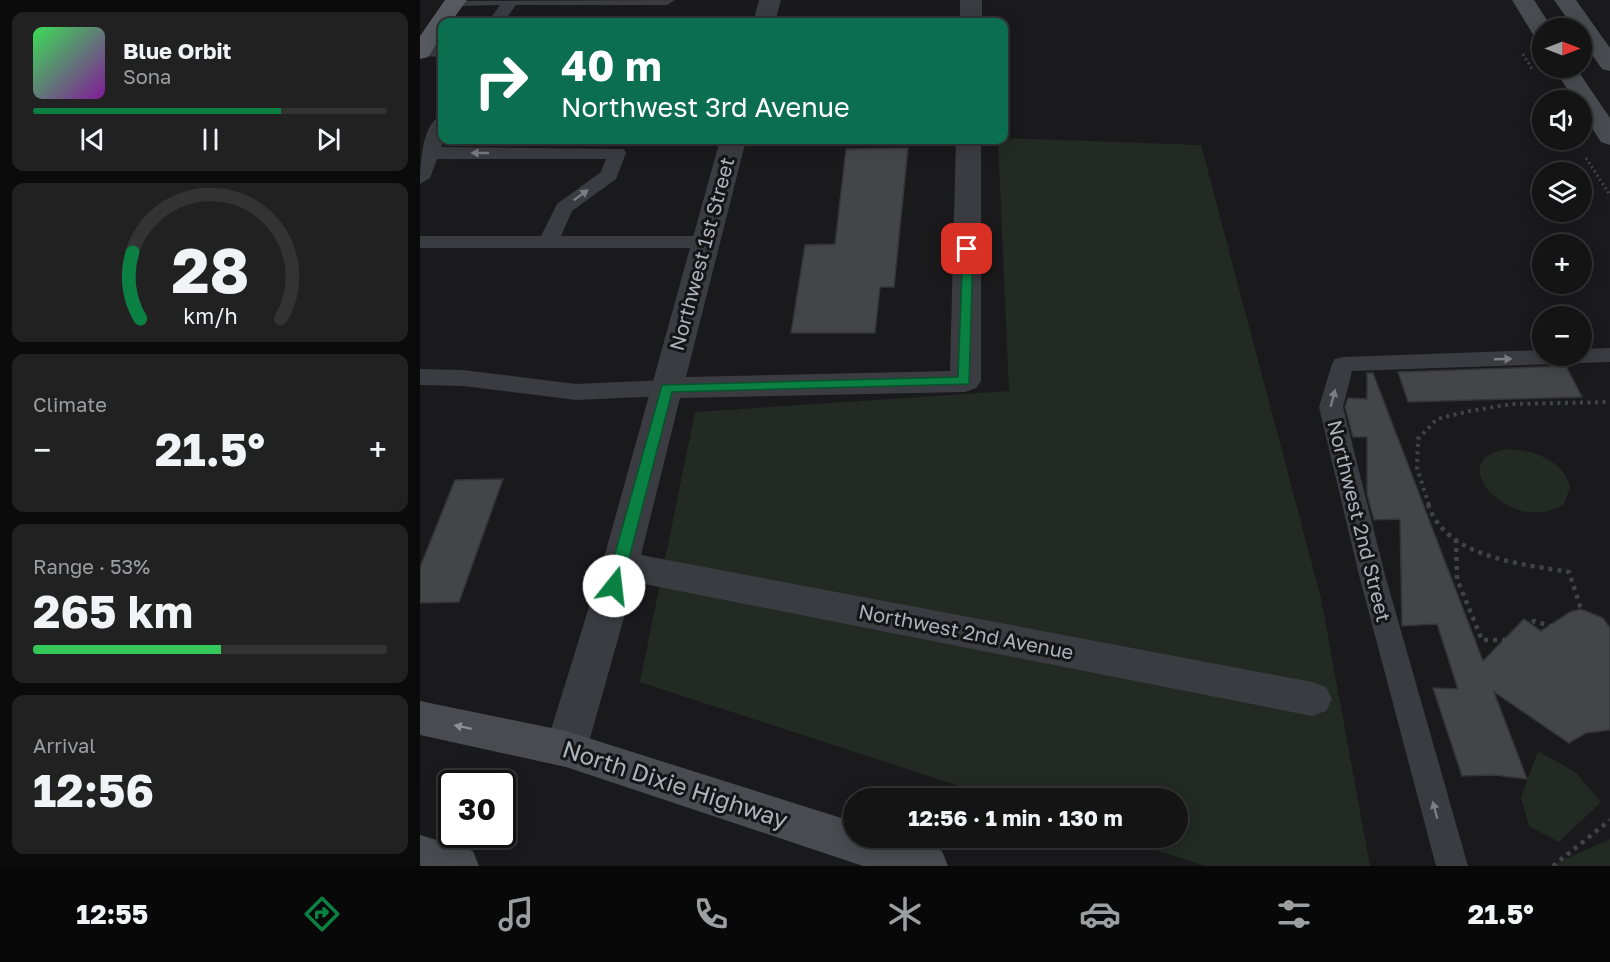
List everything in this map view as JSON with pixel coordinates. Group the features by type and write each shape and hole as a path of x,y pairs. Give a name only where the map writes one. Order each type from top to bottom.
{"main road":[{"path":"1523,0 1534,18"},
{"path":"1565,0 1610,64"},
{"path":"443,18 455,1"},
{"path":"420,51 438,25"},
{"path":"1572,78 1610,137"},
{"name":"North Dixie Highway","path":"420,718 566,749 926,866"},
{"path":"420,856 457,866"}],"street":[{"path":"765,18 770,0"},
{"path":"971,0 971,18"},
{"name":"Northwest 1st Street","path":"566,749 620,565 732,144"},
{"path":"666,388 964,381 969,144"},
{"name":"Northwest 2nd Avenue","path":"620,565 1312,699"}],"lane":[{"path":"455,1 667,0"},
{"path":"499,18 511,1"},
{"path":"420,51 438,52"},
{"path":"420,178 438,132"},
{"path":"430,153 617,153 609,175 564,208 548,242"},
{"path":"420,242 705,242"},
{"name":"Northwest 2nd Street","path":"1452,866 1372,575 1331,407 1343,364 1610,355"},
{"path":"420,377 463,378 576,392 666,388"}],"path":[{"path":"1586,158 1610,195"},
{"path":"1581,609 1569,572 1490,558 1456,540 1432,516 1417,468 1418,439 1437,419 1512,404 1610,402"},
{"path":"1456,540 1453,558 1461,597 1482,640 1509,640 1534,621 1564,630"},
{"path":"1553,866 1610,820"}],"shaded area":[{"path":"1008,138 1201,145 1321,598 1370,866 1205,866 1150,848 1188,848 1188,788 965,788 640,682 695,412 1009,391 998,144 1008,144"},
{"path":"1510,449 1538,455 1561,470 1570,487 1564,504 1544,512 1523,511 1505,504 1490,492 1481,479 1480,465 1489,455"},
{"path":"1538,751 1575,772 1601,802 1559,842 1529,826 1521,798"},
{"path":"1610,839 1610,866 1553,866 1555,864"}],"building":[{"path":"908,148 894,287 880,287 875,333 791,333 805,245 835,244 846,149"},
{"path":"1566,366 1582,397 1408,402 1398,372"},
{"path":"1367,373 1373,373 1483,661 1524,619 1541,631 1570,612 1581,609 1603,618 1610,628 1610,730 1586,733 1569,743 1494,692 1527,779 1494,775 1462,776 1433,688 1458,689 1437,624 1402,626 1400,519 1374,520 1367,494 1367,437 1353,437 1345,407 1348,398 1367,399"},
{"path":"503,479 459,602 420,603 420,567 455,480"}],"route":[{"path":"614,586 666,388 964,381 967,249"}]}
